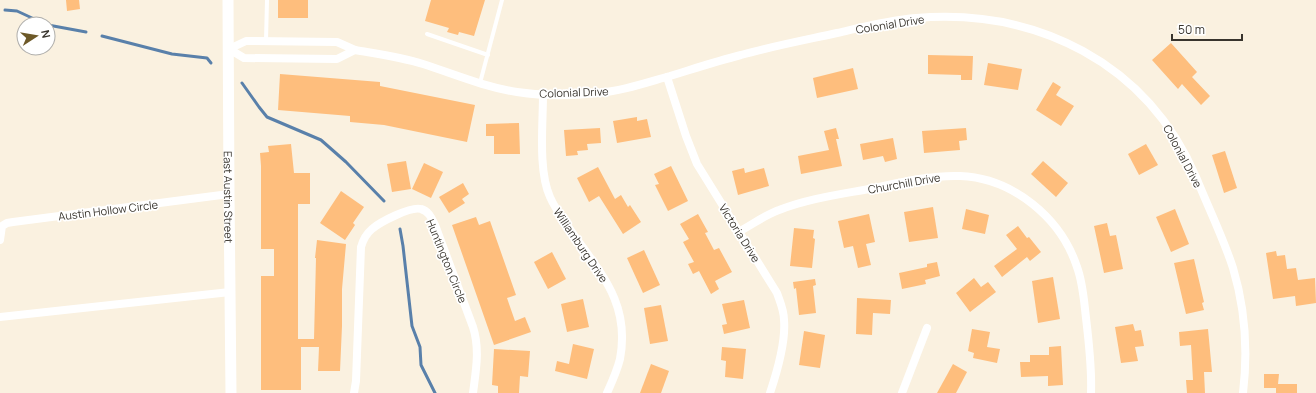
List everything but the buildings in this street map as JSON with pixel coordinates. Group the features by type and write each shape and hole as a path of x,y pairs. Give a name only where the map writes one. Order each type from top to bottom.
{"main road":[{"name":"East Austin Street","path":"228,0 231,393"}],"street":[{"name":"Colonial Drive","path":"229,50 246,41 337,42 355,50 410,61 480,83 517,92 573,94 613,92 762,50 884,23 915,18 976,18 1014,24 1054,37 1090,54 1124,78 1154,108 1176,139 1193,172 1227,251 1238,289 1244,330 1245,370 1242,393"},
{"path":"229,50 244,58 336,59 355,50"},
{"name":"Victoria Drive","path":"667,77 691,150 707,180 777,293 782,305 784,334 770,393"},
{"name":"Williamburg Drive","path":"543,94 542,168 546,187 555,208 605,279 617,302 620,314 622,330 620,360 607,393"},
{"name":"Churchill Drive","path":"740,231 772,213 806,202 918,179 961,176 990,182 1007,188 1034,204 1058,229 1066,241 1077,267 1084,301 1090,357 1091,393"},
{"name":"Austin Hollow Circle","path":"0,240 2,226 7,223 229,194"},
{"name":"Huntington Circle","path":"354,393 356,381 361,247 363,240 372,229 381,223 410,210 421,209 431,217 435,225 473,327 478,353 473,393"},
{"path":"0,318 230,292"},
{"path":"902,393 927,328"}],"lane":[{"path":"266,41 267,0"},
{"path":"480,83 502,0"},
{"path":"427,34 488,55"}],"waterway":[{"path":"5,10 17,11 28,16"},
{"path":"56,26 86,32"},
{"path":"102,36 172,54 207,58 211,63"},
{"path":"242,83 267,117 321,140 346,162 384,201"},
{"path":"400,229 412,326 420,347 421,365 435,393"}]}
